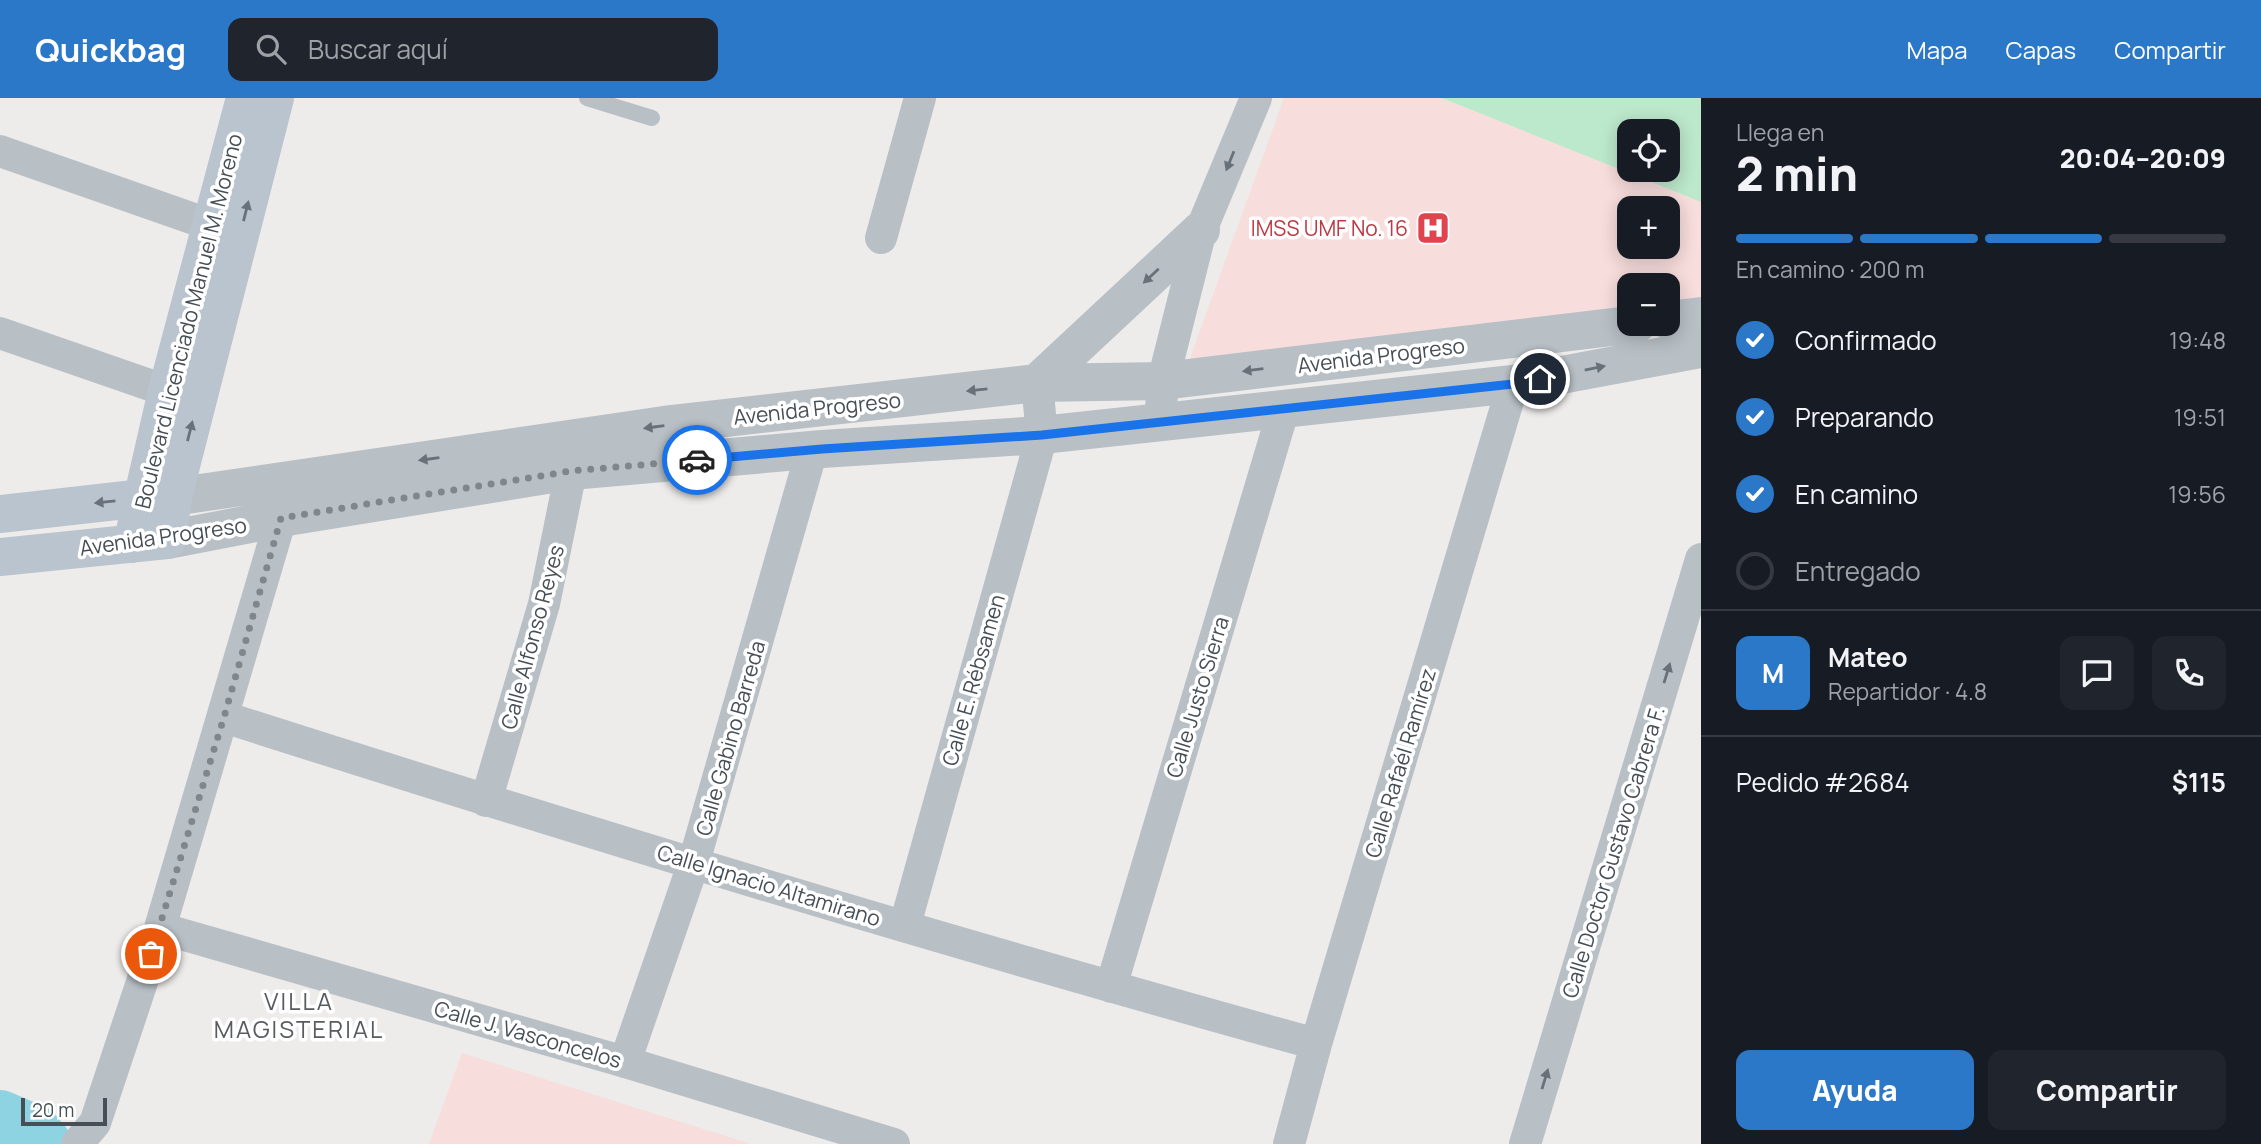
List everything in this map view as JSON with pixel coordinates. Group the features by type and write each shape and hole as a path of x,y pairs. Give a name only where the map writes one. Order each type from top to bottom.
{"main road":[{"name":"Boulevard Licenciado Manuel M. Moreno","path":"158,498 167,391 245,98"},
{"name":"Boulevard Licenciado Manuel M. Moreno","path":"149,542 158,498 275,98"},
{"name":"Avenida Progreso","path":"0,513 158,498"},
{"name":"Avenida Progreso","path":"0,557 149,542"}],"street":[{"path":"881,237 920,98"},
{"path":"1160,422 1163,381 1201,230 1256,98"},
{"path":"0,151 211,225"},
{"path":"1042,435 1037,383 1201,230"},
{"path":"1680,319 1701,316"},
{"name":"Avenida Progreso","path":"158,498 664,425 1037,383 1163,381 1617,326"},
{"path":"0,333 167,391"},
{"name":"Avenida Progreso","path":"149,542 571,471 812,450 1042,435 1513,384 1701,349"},
{"name":"Calle Rafaél Ramírez","path":"1289,1144 1316,1044 1513,384"},
{"name":"Calle Justo Sierra","path":"1111,987 1284,408"},
{"name":"Calle E. Rébsamen","path":"905,925 1042,435"},
{"name":"Calle Gabino Barreda","path":"625,1062 694,862 812,450"},
{"name":"Calle Alfonso Reyes","path":"486,801 544,604 571,471"},
{"path":"82,1139 95,1123 160,928 281,518"},
{"name":"Calle Doctor Gustavo Cabrera F.","path":"1525,1144 1701,559"},
{"name":"Calle Ignacio Altamirano","path":"224,717 486,801 1111,987 1316,1044"},
{"name":"Calle J. Vasconcelos","path":"160,928 625,1062 894,1144"}],"lane":[{"path":"587,98 652,118"}],"shaded area":[{"name":"IMSS UMF No. 16","path":"1284,98 1442,98 1617,168 1617,182 1651,182 1701,202 1701,310 1680,313 1680,273 1617,273 1617,321 1184,375"},
{"path":"462,1053 751,1144 429,1144"}],"green space":[{"path":"1442,98 1701,98 1701,202 1651,182 1680,182 1680,119 1617,119 1617,168"}],"waterway":[{"path":"0,1116 35,1131 46,1144"}],"way so far":[{"path":"151,954 224,717 281,518 571,471 697,460"}],"place":[{"name":"IMSS UMF No. 16","path":"1433,228"}],"district":[{"name":"VILLA MAGISTERIAL","path":"299,1014"}],"route":[{"path":"697,460 1042,435 1540,379"}]}
